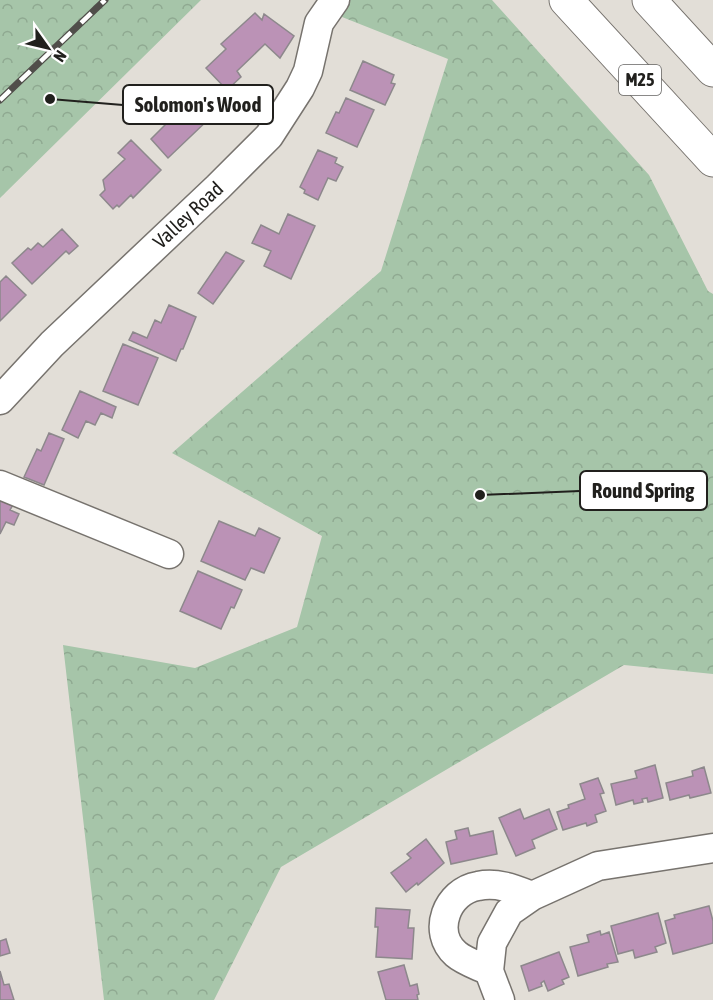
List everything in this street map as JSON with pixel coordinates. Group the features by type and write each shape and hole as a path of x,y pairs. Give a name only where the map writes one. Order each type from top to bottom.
{"highway":[{"name":"M25","path":"566,0 713,160"},
{"path":"649,0 713,70"}],"street":[{"name":"Valley Road","path":"0,400 52,344 269,136 300,88 308,71 320,23 332,0"},
{"path":"0,485 169,555"},
{"path":"500,1000 489,971 492,943 509,912 532,896 598,866 713,848"},
{"path":"489,971 455,954 444,936 444,915 457,896 476,886 504,885 532,896"}],"green space":[{"path":"0,0 201,0 0,198"},
{"path":"350,0 492,0 649,175 708,291 713,294 713,674 624,665 281,867 214,1000 104,1000 63,645 195,668 297,627 322,536 172,453 381,271 448,59 337,15"}],"building":[{"path":"255,13 262,20 264,14 294,36 280,58 265,44 237,71 241,77 227,90 206,68 226,49 221,44"},
{"path":"363,61 394,75 391,83 395,84 385,105 350,90"},
{"path":"190,93 212,116 168,158 151,139 167,123 163,119"},
{"path":"346,98 374,110 357,147 326,133"},
{"path":"131,140 161,170 133,198 131,195 119,207 117,205 113,209 100,195 105,190 103,180 125,159 118,153"},
{"path":"318,150 337,158 335,163 343,167 336,181 328,178 318,200 304,193 305,190 300,187"},
{"path":"288,214 315,226 291,279 264,266 271,251 252,243 261,225 279,234"},
{"path":"62,229 78,246 69,254 66,251 32,284 12,263 28,248 31,250 38,243 43,247"},
{"path":"226,252 244,261 213,304 198,293"},
{"path":"6,276 26,295 0,321 0,282"},
{"path":"169,305 196,317 176,361 129,340 133,332 147,338 155,320 161,323"},
{"path":"123,344 158,358 138,405 103,391"},
{"path":"80,391 116,407 112,418 101,413 95,425 86,421 78,438 62,430"},
{"path":"49,433 64,439 44,485 24,477 37,449 41,451"},
{"path":"0,496 14,503 10,510 19,514 14,525 6,522 0,534"},
{"path":"219,521 255,536 259,528 280,538 264,573 251,568 245,580 201,561"},
{"path":"198,571 242,590 221,629 180,611"},
{"path":"655,765 663,798 648,802 647,798 642,799 643,802 634,804 633,800 616,805 611,784 637,778 635,771"},
{"path":"704,767 711,793 670,800 666,783 693,776 692,771"},
{"path":"598,778 604,793 600,794 606,811 595,815 597,822 563,830 557,812 585,799 580,784"},
{"path":"520,809 524,819 549,809 557,829 532,840 535,848 516,856 499,818"},
{"path":"468,828 470,836 493,831 497,854 451,864 446,842 457,839 455,831"},
{"path":"426,839 444,863 406,892 391,873 411,858 407,854"},
{"path":"709,906 713,921 713,943 673,954 665,921 675,918 674,915"},
{"path":"376,908 410,910 408,928 414,928 412,959 376,957 378,927 375,927"},
{"path":"658,913 666,943 655,947 657,952 635,958 633,950 618,954 611,926"},
{"path":"600,931 601,935 609,932 618,962 578,976 570,947 589,942 587,935"},
{"path":"6,939 10,953 0,956 0,941"},
{"path":"559,952 569,977 562,980 564,984 548,991 544,981 541,983 542,986 529,991 521,966"},
{"path":"404,965 410,986 417,984 418,1000 386,1000 378,972"},
{"path":"0,971 4,985 9,984 14,1000 0,1000"}],"railway":[{"path":"0,100 105,0"}],"place":[{"name":"Solomon's Wood","path":"50,99"},
{"name":"Round Spring","path":"480,495"}]}
